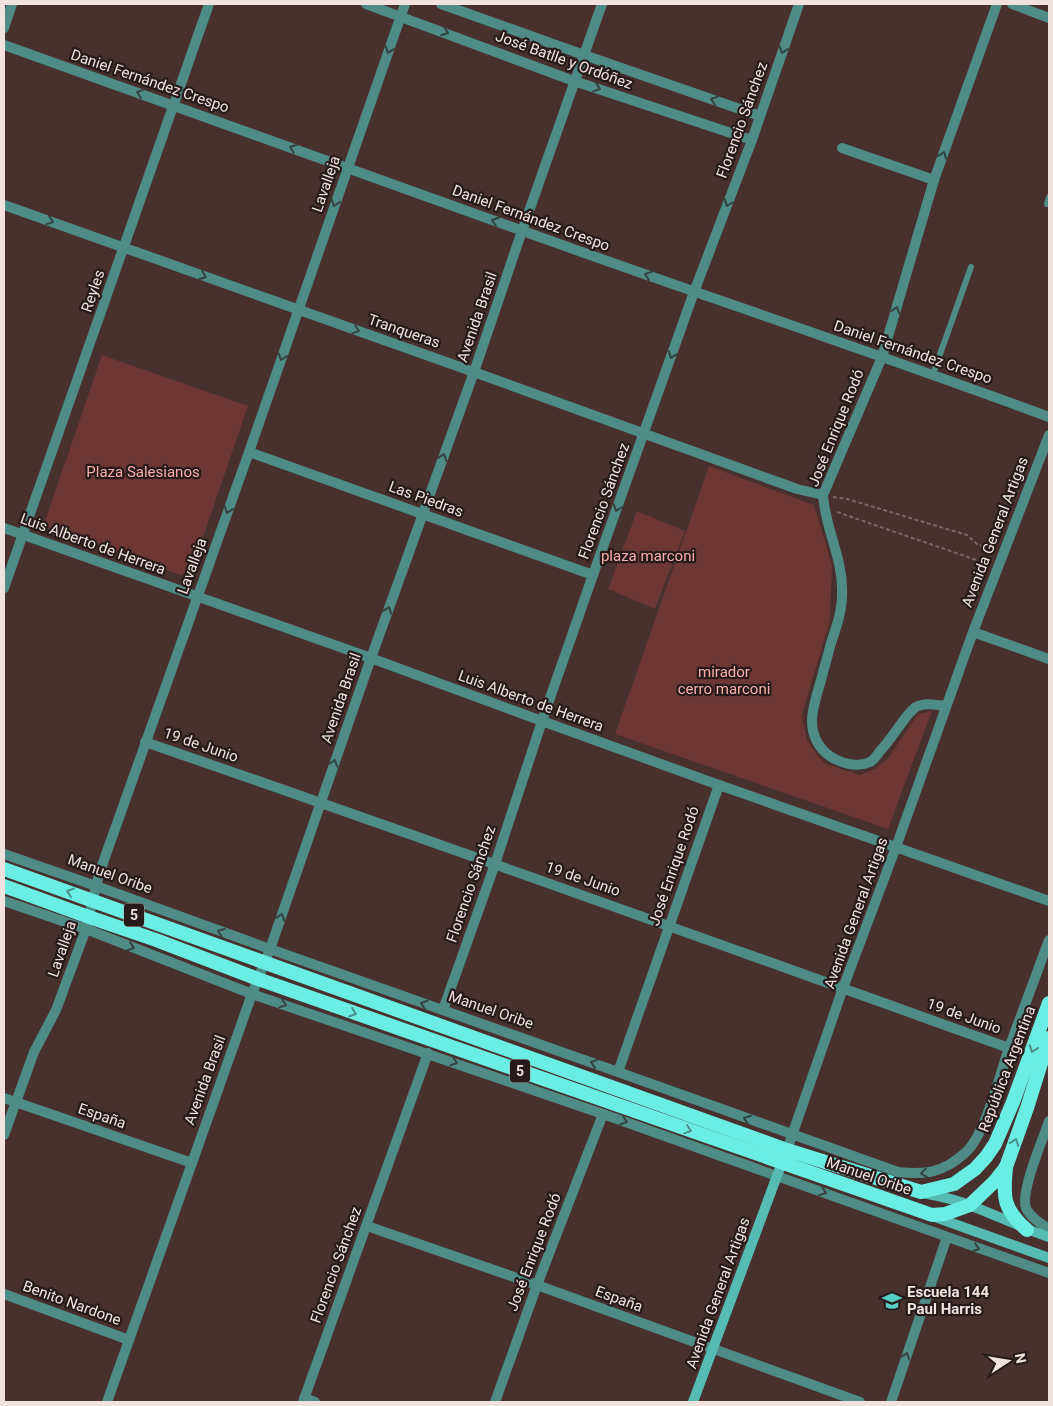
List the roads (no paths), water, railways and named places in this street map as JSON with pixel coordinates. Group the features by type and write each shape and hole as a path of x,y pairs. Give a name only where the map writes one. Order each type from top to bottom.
{"highway":[{"name":"Manuel Oribe","path":"4,869 264,963 782,1163 921,1192"},
{"name":"Manuel Oribe","path":"4,886 87,923 156,940 258,979 932,1215"},
{"name":"República Argentina","path":"921,1192 954,1184 975,1170 995,1144 1014,1102 1049,1003"},
{"name":"República Argentina","path":"932,1215 951,1212 970,1205 994,1182 1006,1166 1049,1038"},
{"path":"1006,1166 1004,1183 1007,1204 1011,1214 1028,1230"}],"main road":[{"name":"Avenida General Artigas","path":"694,1402 782,1163"},
{"name":"5","path":"921,1192 970,1205 1049,1238"},
{"name":"5","path":"932,1215 1049,1258"}],"street":[{"path":"4,28 12,4"},
{"name":"Reyles","path":"4,588 209,4"},
{"name":"José Batlle y Ordóñez","path":"366,4 574,81 752,140"},
{"name":"Lavalleja","path":"4,1135 34,1052 56,1010 87,923 99,874 405,4"},
{"name":"José Batlle y Ordóñez","path":"441,4 760,116"},
{"name":"Avenida Brasil","path":"108,1402 252,994 270,949 422,513 474,372 602,4"},
{"name":"Florencio Sánchez","path":"443,1010 495,864 542,721 694,292 752,140 799,4"},
{"name":"José Enrique Rodó","path":"946,706 925,704 916,707 908,714 884,748 871,761 863,764 852,765 842,762 829,756 819,746 813,731 812,718 819,686 839,618 842,596 842,576 824,508 824,495 882,357 934,180 997,4"},
{"path":"1012,4 1049,18"},
{"name":"Daniel Fernández Crespo","path":"4,45 694,292 933,374 1049,417"},
{"path":"842,148 934,180"},
{"name":"Tranqueras","path":"4,205 797,489 824,495"},
{"name":"Avenida General Artigas","path":"782,1163 843,988 973,632 1049,434"},
{"name":"Las Piedras","path":"249,452 594,575"},
{"name":"Luis Alberto de Herrera","path":"4,528 371,658 719,785 1049,901"},
{"path":"973,632 1049,660"},
{"name":"19 de Junio","path":"146,742 669,925 1009,1048"},
{"name":"José Enrique Rodó","path":"618,1072 719,785"},
{"name":"Manuel Oribe","path":"4,854 898,1172 917,1174 933,1172 951,1164 966,1152 978,1134 987,1113 1009,1048"},
{"path":"4,902 87,923 252,994 603,1114 782,1163 947,1237 1049,1273"},
{"path":"156,940 162,925"},
{"path":"1009,1048 1049,940"},
{"name":"Florencio Sánchez","path":"304,1400 428,1053"},
{"name":"España","path":"4,1098 192,1163"},
{"name":"José Enrique Rodó","path":"495,1402 537,1285 603,1114"},
{"path":"1049,1121 1025,1198 1026,1208 1032,1216 1049,1229"},
{"name":"España","path":"367,1226 537,1285 860,1402"},
{"path":"890,1402 947,1237"},
{"name":"Benito Nardone","path":"4,1294 129,1340"},
{"path":"304,1400 315,1402"}],"lane":[{"path":"933,374 971,267"}],"place":[{"name":"Escuela 144 Paul Harris","path":"892,1301"}],"park label":[{"name":"Plaza Salesianos","path":"143,472"},
{"name":"plaza marconi","path":"648,556"},
{"name":"mirador cerro marconi","path":"724,680"}]}
